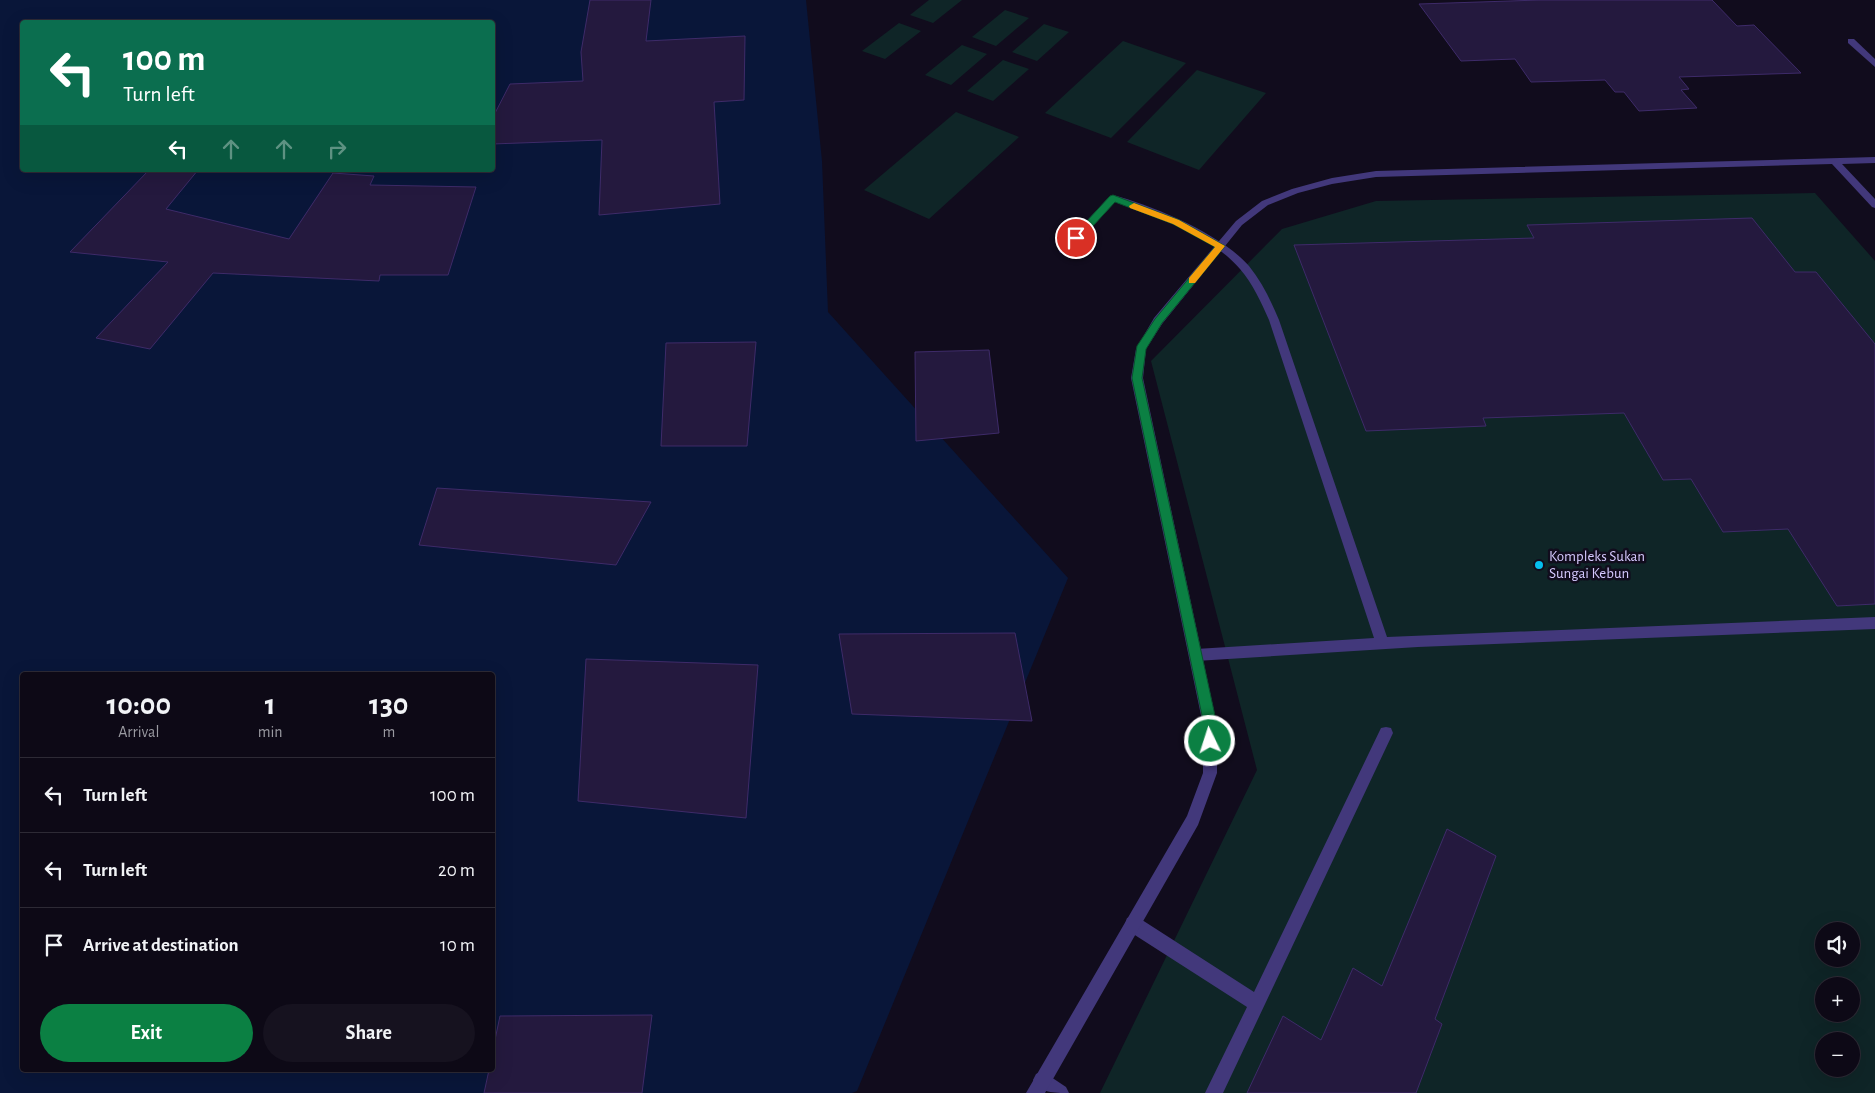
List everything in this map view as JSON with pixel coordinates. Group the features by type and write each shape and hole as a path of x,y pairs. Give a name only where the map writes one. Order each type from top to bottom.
{"street":[{"path":"1851,41 1875,64"},
{"path":"1060,1093 1038,1087 1193,820 1210,774 1210,725 1137,378 1141,349 1158,321 1239,223 1265,203 1295,190 1332,181 1376,174 1875,160"},
{"path":"1835,162 1875,205"},
{"path":"1064,251 1113,198 1176,222 1220,246 1240,263 1262,294 1274,320 1382,643"},
{"path":"1196,655 1382,643 1875,623"},
{"path":"1214,1093 1386,733"},
{"path":"1133,924 1257,1004"}],"green space":[{"path":"929,0 962,0 933,23 910,15"},
{"path":"1005,10 1029,18 996,46 972,37"},
{"path":"899,23 921,31 885,59 862,51"},
{"path":"1044,24 1069,32 1037,61 1012,52"},
{"path":"1123,41 1186,63 1111,138 1045,113"},
{"path":"962,45 987,54 951,85 925,75"},
{"path":"1003,60 1029,69 993,101 967,91"},
{"path":"1197,70 1266,93 1199,170 1127,142"},
{"path":"956,112 1019,137 929,219 864,190"},
{"name":"Kompleks Sukan Sungai Kebun","path":"1815,193 1875,261 1875,1093 1100,1093 1257,770 1151,361 1282,229 1376,201"}],"water":[{"path":"0,0 806,0 822,161 828,312 1068,578 857,1091 852,1093 0,1093"}],"building":[{"path":"590,0 651,0 646,41 745,36 744,100 714,102 720,204 599,215 602,140 495,144 495,113 510,84 583,81 581,52"},
{"path":"1540,0 1712,0 1737,26 1754,25 1801,73 1679,77 1689,89 1681,90 1697,108 1639,111 1624,92 1615,92 1605,80 1531,82 1515,59 1461,61 1419,4"},
{"path":"147,172 196,172 166,209 289,239 333,173 374,176 370,185 476,187 448,275 380,275 379,281 213,273 150,349 96,338 168,262 70,252"},
{"path":"1752,218 1795,272 1816,272 1875,344 1875,604 1837,606 1788,529 1723,532 1691,479 1663,480 1624,413 1483,418 1486,426 1366,431 1294,245 1534,238 1527,225"},
{"path":"756,342 747,446 661,446 666,343"},
{"path":"989,350 999,433 916,441 915,352"},
{"path":"437,488 651,502 616,565 419,545"},
{"path":"1015,633 1032,721 852,714 839,634"},
{"path":"586,659 758,665 746,818 578,801"},
{"path":"1447,829 1496,856 1435,1019 1442,1024 1416,1093 1247,1093 1283,1016 1321,1040 1353,968 1382,986"},
{"path":"652,1015 642,1093 484,1093 489,1072 495,1072 495,1040 500,1016"}],"slow traffic":[{"path":"1134,206 1176,222 1220,246 1192,281"}],"place":[{"name":"Kompleks Sukan Sungai Kebun","path":"1539,565"}],"route":[{"path":"1076,238 1113,198 1176,222 1220,246 1158,321 1141,349 1137,378 1196,655 1210,725 1210,741"}]}
